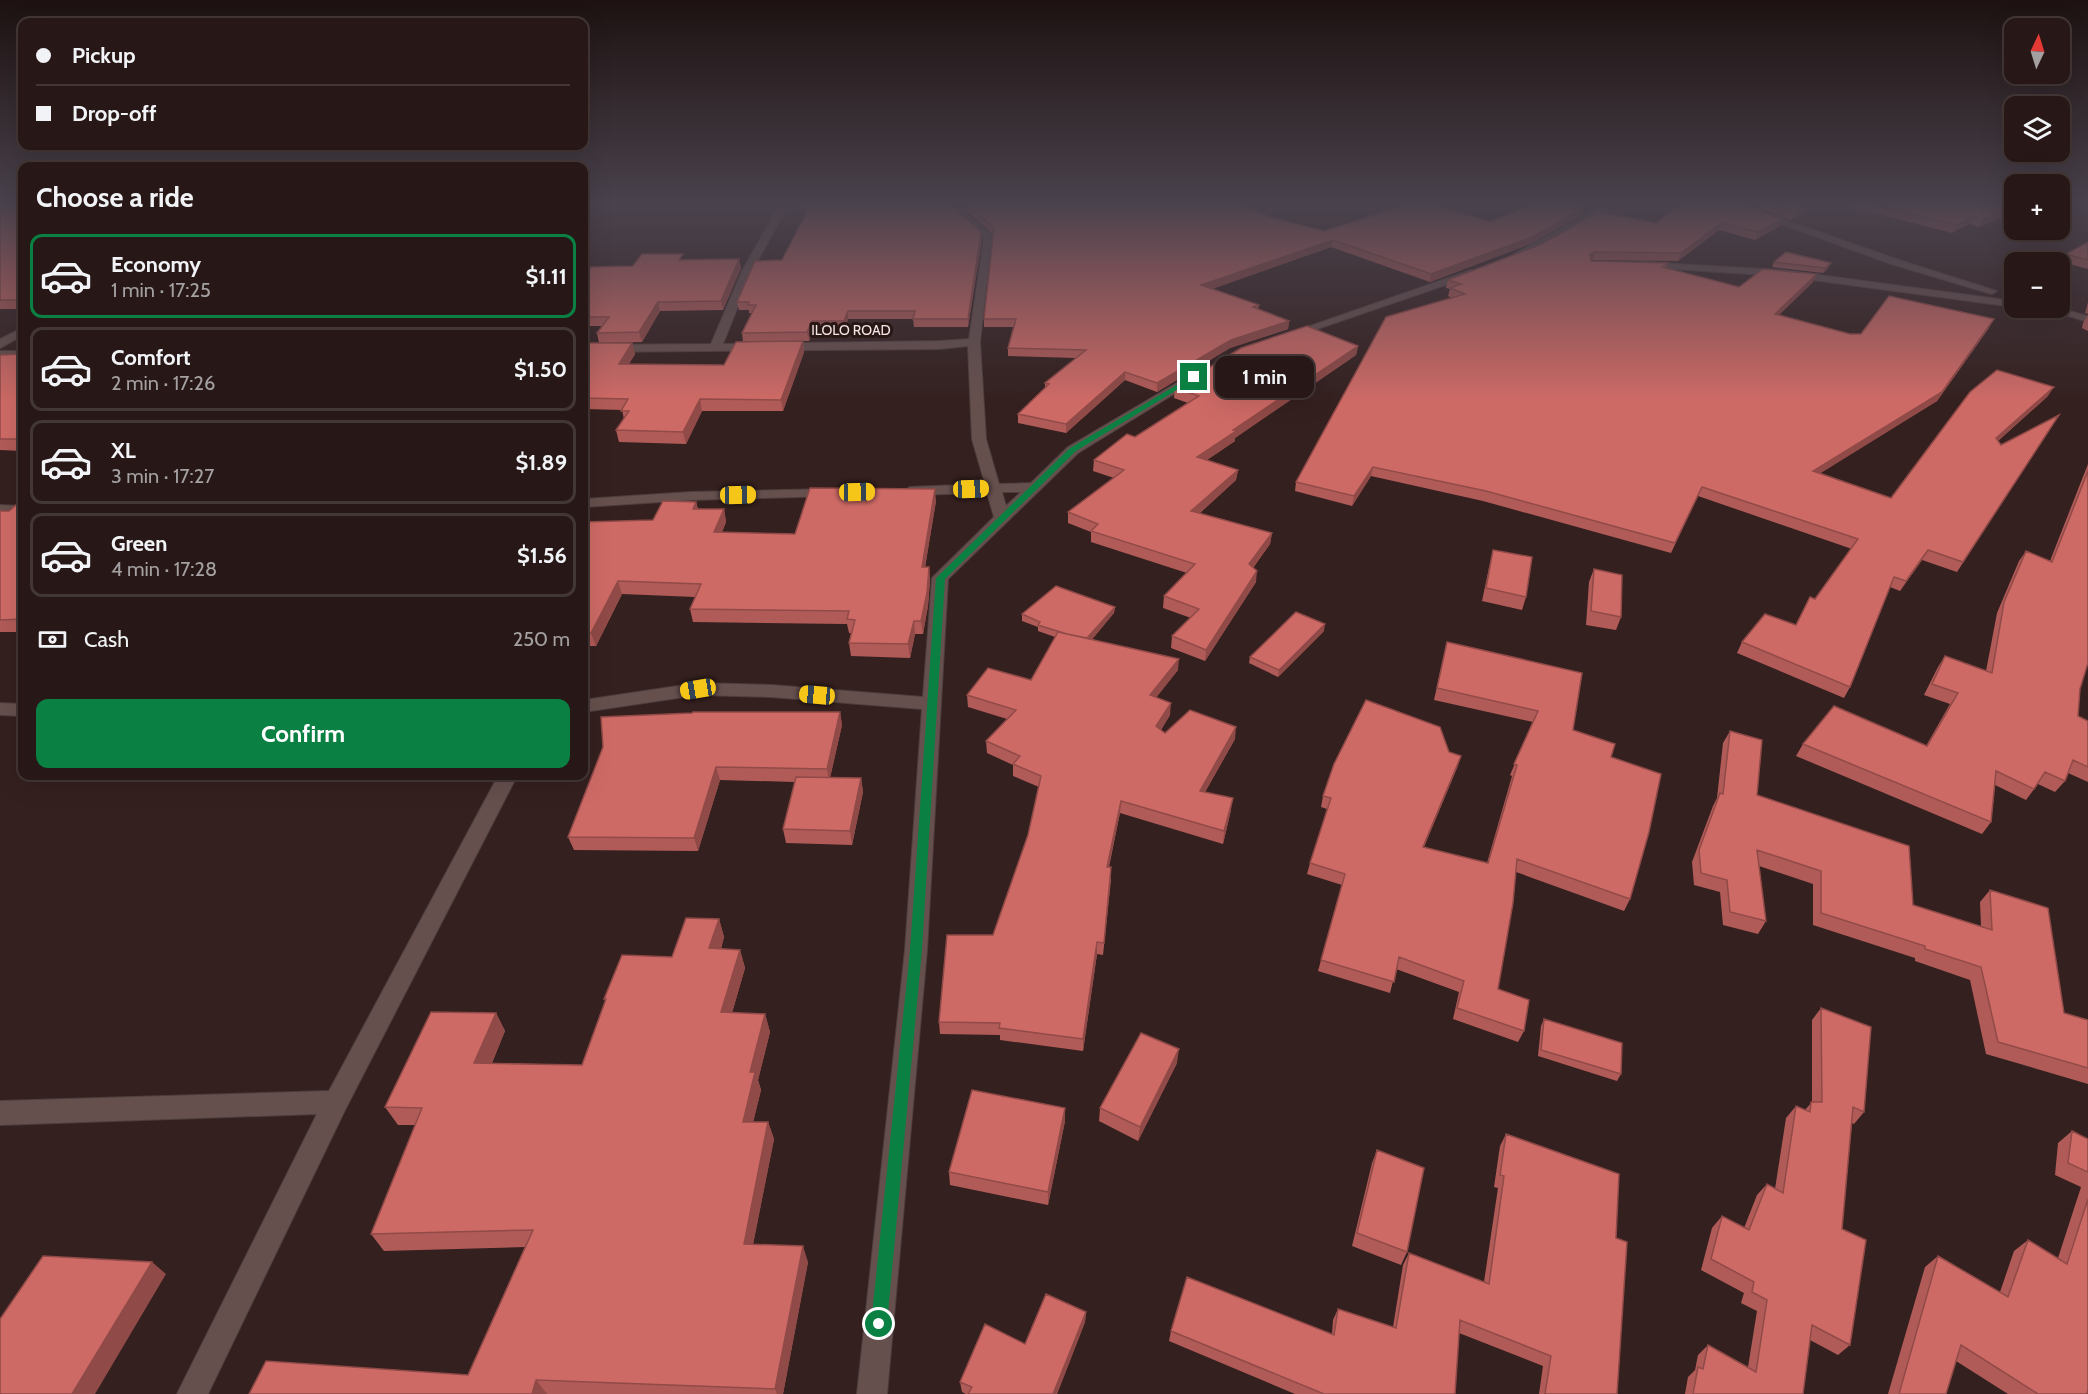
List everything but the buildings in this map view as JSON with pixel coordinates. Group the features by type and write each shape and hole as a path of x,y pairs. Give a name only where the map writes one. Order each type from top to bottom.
{"street":[{"path":"716,346 747,271"},
{"path":"984,271 974,342 979,439 1002,518"},
{"path":"1278,339 1474,271"},
{"path":"1746,271 1782,273 2004,303"},
{"path":"1925,271 2004,295"},
{"path":"2070,314 2088,319"},
{"path":"0,344 18,333"},
{"name":"ILOLO ROAD","path":"588,349 940,345 974,342"},
{"path":"0,355 18,354"},
{"path":"872,1394 916,950 940,578 1073,450 1204,371"},
{"path":"892,492 1034,487"},
{"path":"588,503 691,496 845,493"},
{"path":"0,509 18,510"},
{"path":"588,705 698,689 771,691 932,704"},
{"path":"0,709 18,710"},
{"path":"192,1394 336,1102 505,780"},
{"path":"0,1113 336,1102"}],"route":[{"path":"879,1324 916,950 940,578 1073,450 1194,377"}]}
